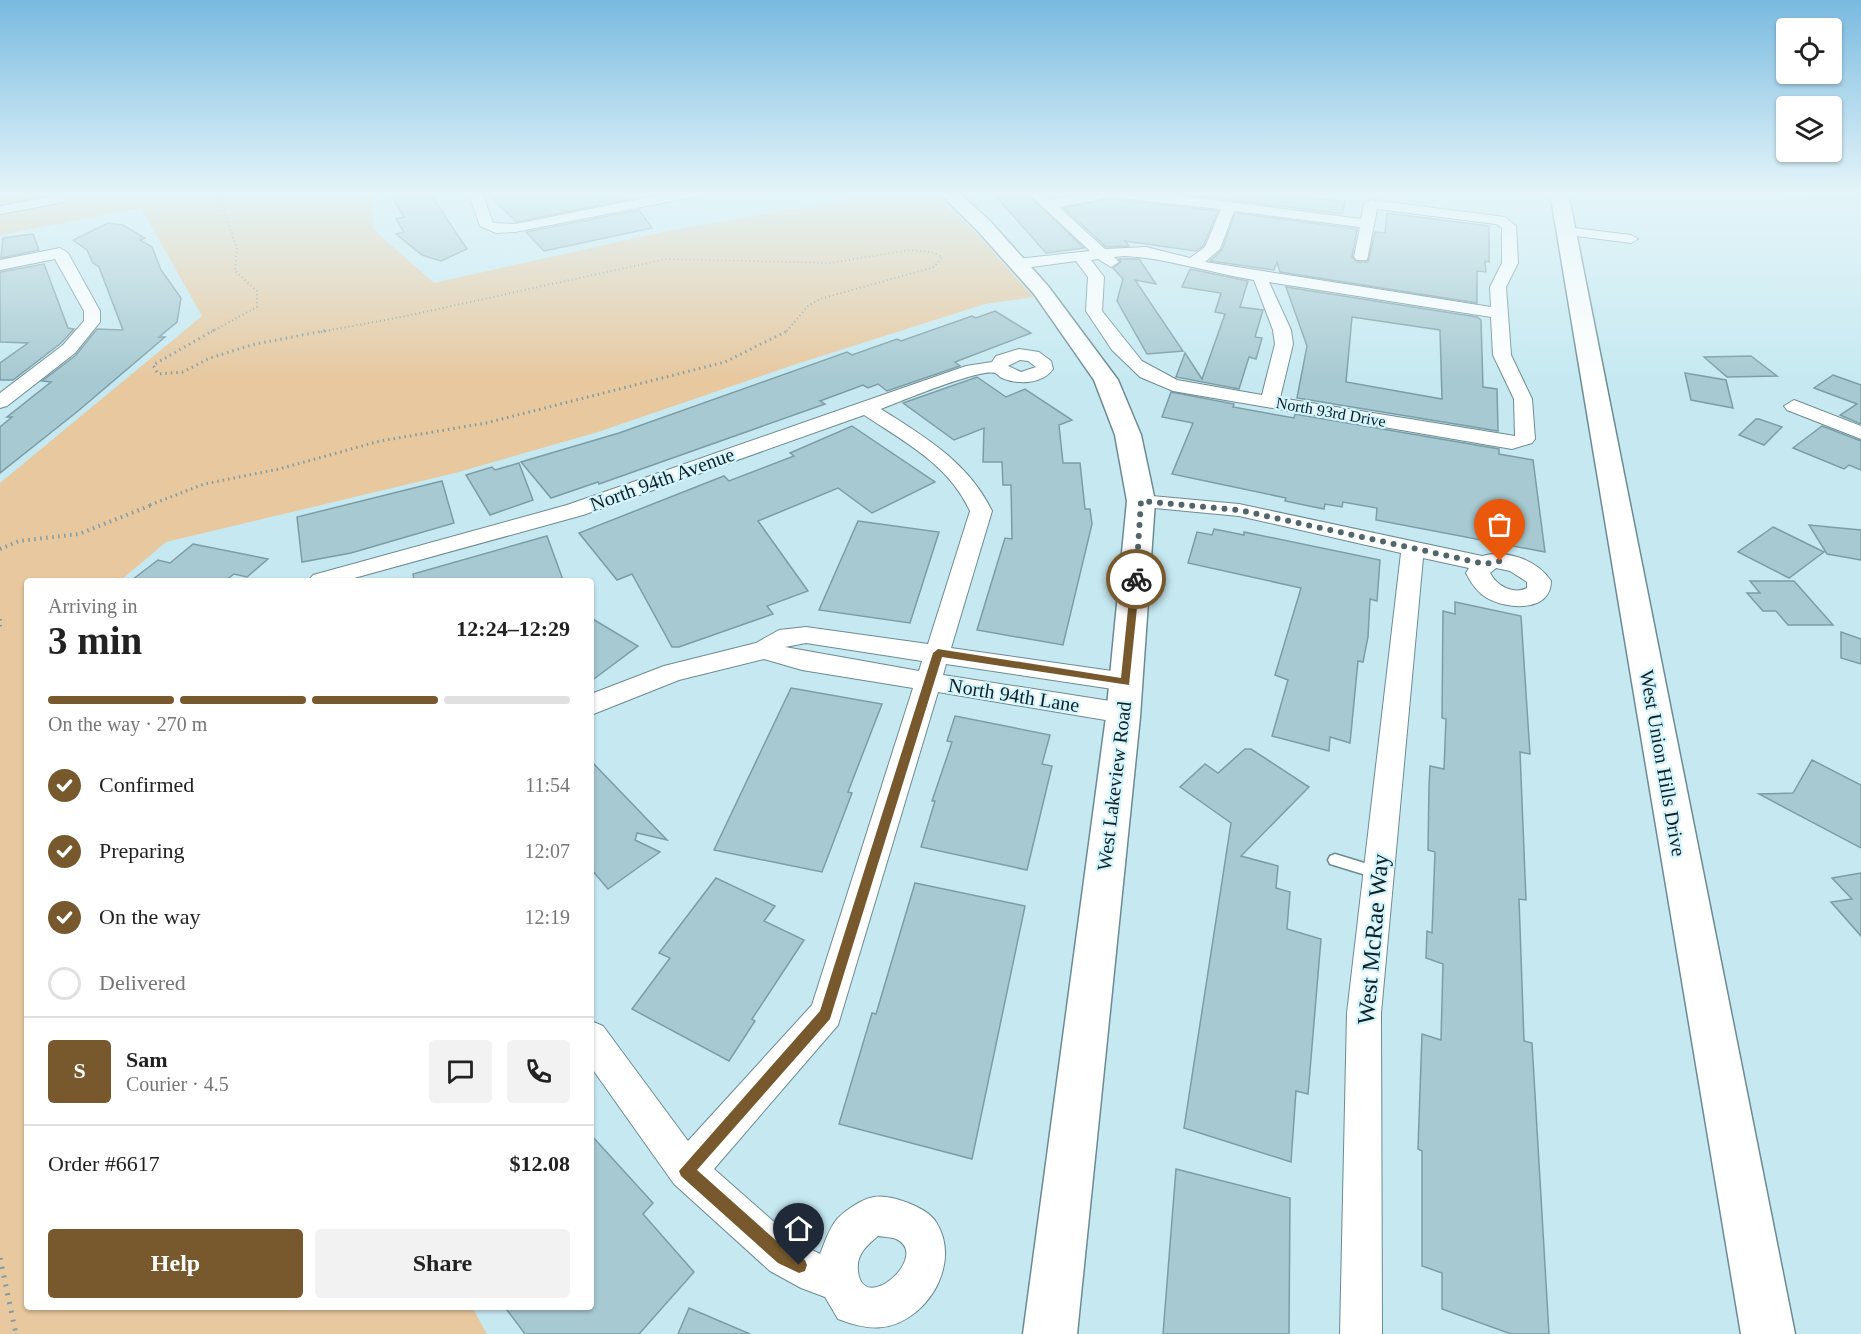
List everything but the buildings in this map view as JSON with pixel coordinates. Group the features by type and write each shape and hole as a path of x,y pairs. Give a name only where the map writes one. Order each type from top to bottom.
{"main road":[{"name":"West Lakeview Road","path":"1009,254 1059,312 1106,380 1128,435 1141,501 1124,697 1050,1334"},
{"name":"West Union Hills Drive","path":"1570,254 1768,1334"}],"street":[{"path":"0,265 54,254"},
{"path":"0,402 69,349 92,322 92,311 61,254"},
{"path":"1103,254 1107,258"},
{"path":"1193,263 1205,254"},
{"path":"1022,269 1107,258 1165,257 1262,276 1499,314 1498,287 1510,263 1510,254"},
{"name":"North 93rd Drive","path":"1084,261 1098,284 1094,311 1143,373 1173,385 1512,443 1525,439 1523,399 1502,355 1499,314"},
{"path":"1262,276 1261,283 1282,330 1284,344 1270,402"},
{"name":"North 94th Avenue","path":"328,578 575,510 972,370 999,367"},
{"path":"1794,406 1861,433"},
{"path":"687,1171 826,1014 981,511 974,492 943,460 865,407"},
{"path":"1141,501 1239,510 1485,564"},
{"name":"West McRae Way","path":"1361,1334 1364,1013 1413,547"},
{"name":"North 94th Lane","path":"594,704 673,672 764,650 779,639 806,635 938,653 1124,697"},
{"name":"North 94th Lane","path":"764,650 802,661 929,681 1124,697"},
{"path":"594,1042 687,1171 784,1257 815,1274 839,1280"}],"lane":[{"path":"1335,860 1379,873"}],"path":[{"path":"236,254 235,271 257,291 257,307 164,357 153,365 158,374 183,372 210,358 255,344 388,320 666,260 690,257 822,264 886,254"},
{"path":"0,549 19,541 79,534 204,484 279,469 380,441 486,423 725,362 788,331 808,306 820,299 934,267 942,257 935,254"},
{"path":"0,619 0,628"},
{"path":"0,1258 16,1334"}],"shaded area":[{"path":"167,254 402,254 434,283 563,254 995,254 1033,297 985,304 793,365 598,432 455,473 166,542 123,578 24,578 24,1310 474,1310 487,1334 0,1334 0,483 202,316"}],"way so far":[{"path":"1136,579 1141,501 1239,510 1485,564 1500,561"}],"route":[{"path":"799,1265 784,1257 687,1171 826,1014 938,653 1126,682 1136,579"}]}
